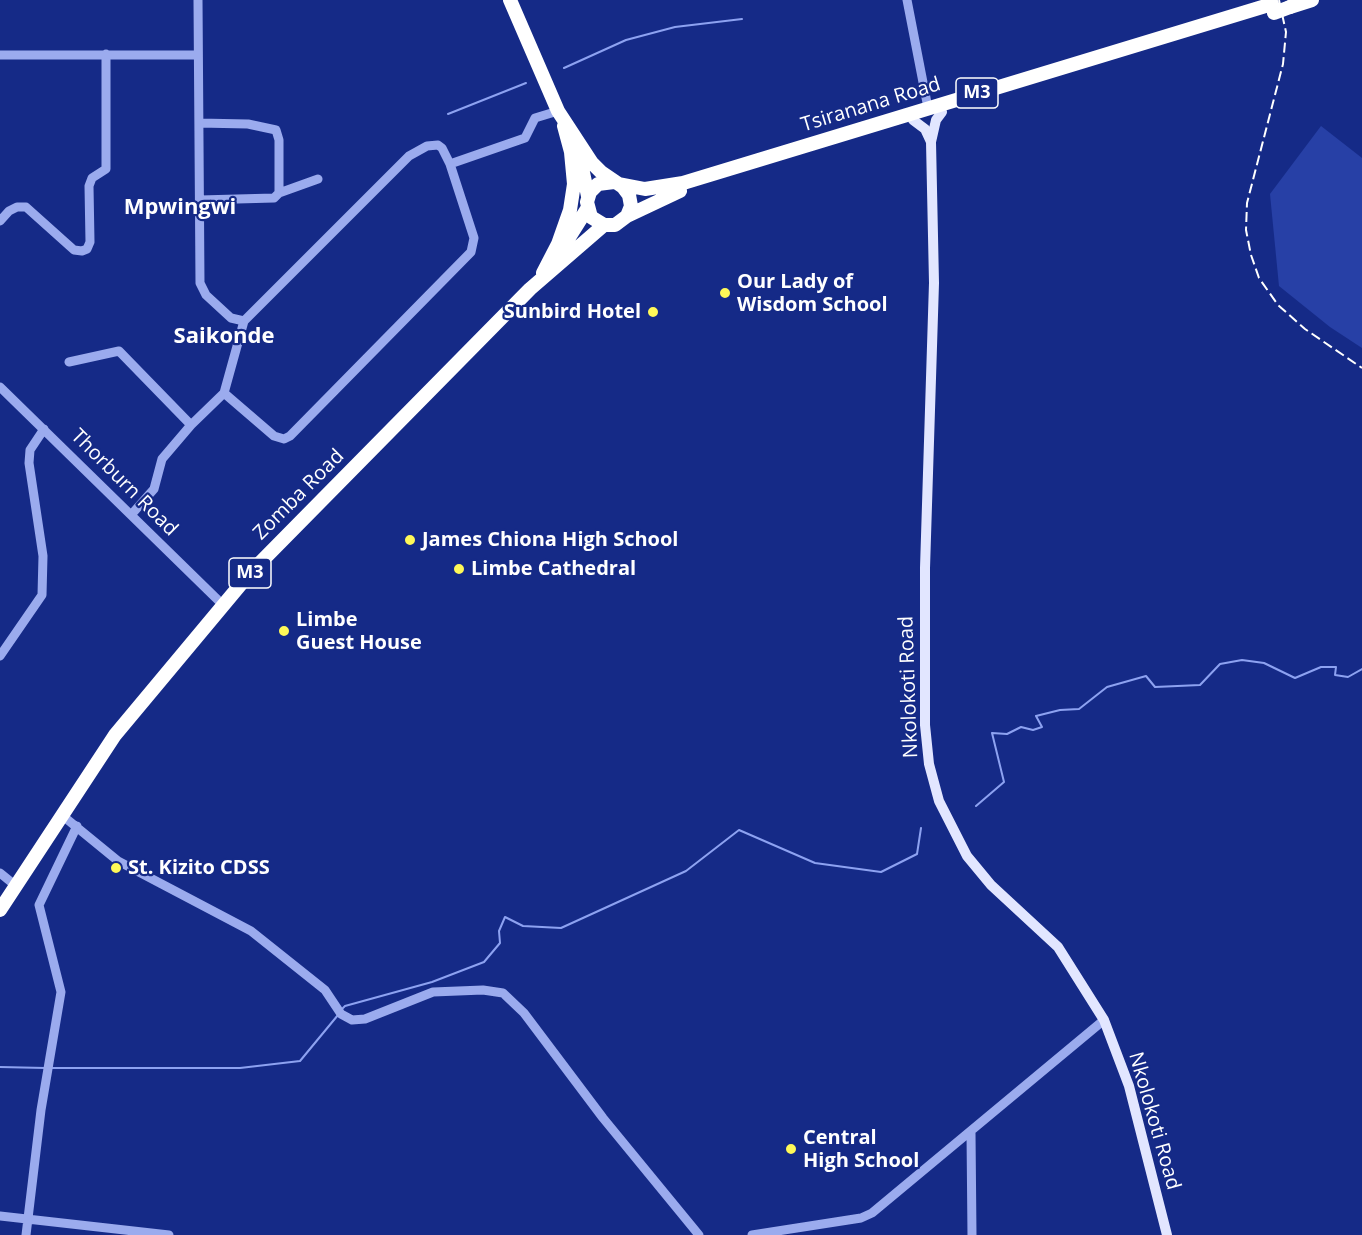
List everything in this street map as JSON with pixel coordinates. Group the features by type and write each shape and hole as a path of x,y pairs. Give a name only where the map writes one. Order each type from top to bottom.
{"highway":[{"path":"510,0 560,113 572,152 574,184 570,210 558,244 542,278"},
{"name":"M3","path":"1288,4 1312,0"},
{"name":"Tsiranana Road","path":"616,183 645,189 683,183 1288,4"},
{"name":"Tsiranana Road","path":"627,216 667,196 913,120 935,110"},
{"path":"560,113 592,163 629,195 631,206 627,216"},
{"path":"572,130 582,164 588,203 595,220 604,225"},
{"name":"M3","path":"588,203 598,184 616,183"},
{"name":"Zomba Road","path":"542,278 588,203"},
{"name":"M3","path":"604,225 615,225 627,216"},
{"name":"Zomba Road","path":"0,910 115,735 222,604 279,542 542,278 604,225"}],"main road":[{"name":"Nkolokoti Road","path":"935,110 936,120 931,142 934,283 925,568 925,725 929,764 939,801 967,856 990,885 1033,921 1058,947 1104,1020 1129,1086 1167,1235"},
{"path":"913,120 925,129 931,142"}],"street":[{"path":"198,0 202,290 233,320 244,321"},
{"path":"907,0 935,110"},
{"path":"0,221 9,211 17,207 26,207 78,252 82,252 89,246 89,186 92,178 106,169 106,54"},
{"path":"0,55 198,55"},
{"path":"450,164 525,138 535,118 560,113"},
{"path":"199,123 248,124 276,130 279,140 279,193"},
{"path":"131,515 154,489 162,459 191,425 224,393 244,321 409,156 427,146 438,145 446,152 474,238 473,249 290,436 278,438 224,393"},
{"path":"200,200 243,201 274,198 279,193 318,179"},
{"path":"69,362 119,351 191,425"},
{"name":"Thorburn Road","path":"0,387 222,604"},
{"path":"0,656 42,595 43,556 29,463 34,443 44,429"},
{"path":"63,816 118,861 250,931 325,990 339,1011 352,1020 365,1019 433,992 483,990 503,993 524,1013 603,1118 699,1235"},
{"path":"26,1235 47,1067 61,992 39,905 77,826"},
{"path":"0,873 16,886"},
{"path":"752,1235 866,1216 884,1206 1104,1020"},
{"path":"971,1133 972,1235"},
{"path":"0,1216 169,1235"}],"shaded area":[{"path":"1321,126 1362,158 1362,348 1330,327 1279,286 1270,194"}],"waterway":[{"path":"564,68 626,40 675,27 742,19"},
{"path":"448,114 526,83"},
{"path":"976,806 1004,782 992,733 1007,734 1021,727 1033,730 1042,727 1036,716 1060,710 1079,709 1107,687 1146,676 1155,687 1200,685 1220,664 1242,660 1264,663 1295,678 1321,667 1336,667 1335,675 1348,677 1362,669"},
{"path":"341,1010 345,1006 432,982 484,962 500,943 499,931 505,917 523,926 561,928 686,871 739,830 815,863 881,872 917,854 921,828"},
{"path":"51,1068 240,1068 300,1061 338,1015"},
{"path":"0,1067 45,1068"}],"railway":[{"path":"1279,0 1286,32 1283,64 1247,203 1246,230 1251,255 1259,278 1278,305 1305,329 1362,368"}],"place":[{"name":"Our Lady of Wisdom School","path":"725,293"},
{"name":"Sunbird Hotel","path":"653,312"},
{"name":"James Chiona High School","path":"410,540"},
{"name":"Limbe Cathedral","path":"459,569"},
{"name":"Limbe Guest House","path":"284,631"},
{"name":"St. Kizito CDSS","path":"116,868"},
{"name":"Central High School","path":"791,1149"}],"district":[{"name":"Mpwingwi","path":"180,208"},
{"name":"Saikonde","path":"224,337"}]}
